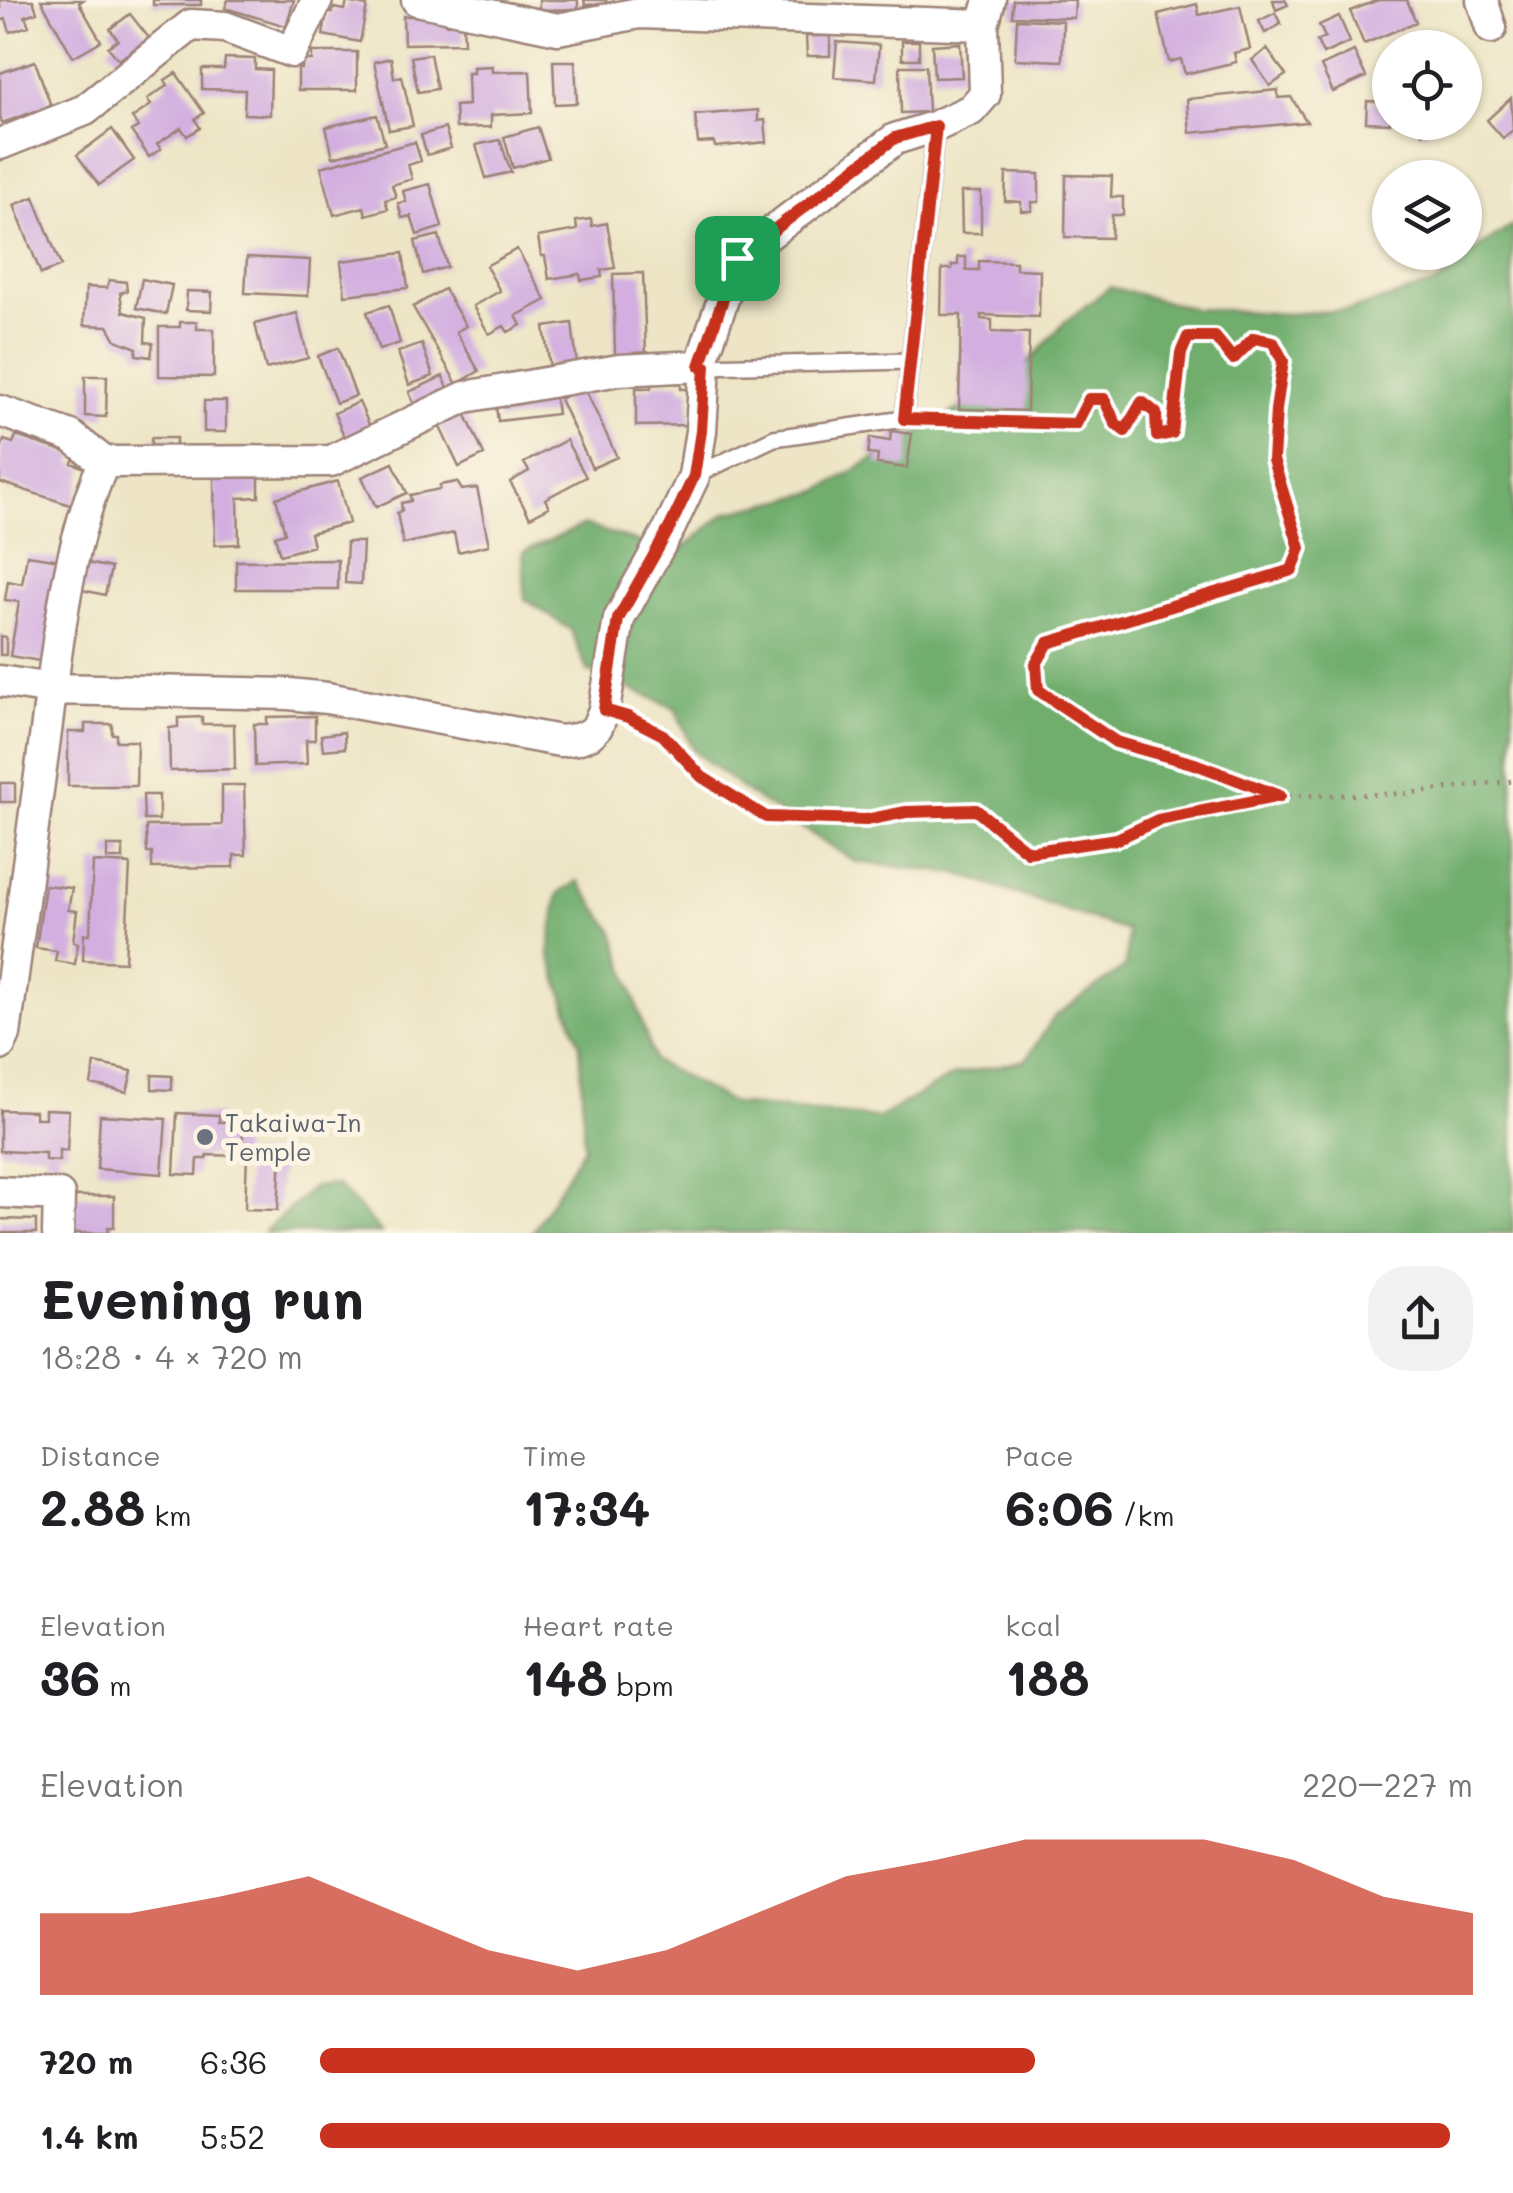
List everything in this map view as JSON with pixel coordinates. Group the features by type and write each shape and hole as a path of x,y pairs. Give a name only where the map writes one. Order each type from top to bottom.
{"street":[{"path":"0,144 86,110 190,25 225,27 292,52 318,0"},
{"path":"0,680 52,689 288,694 560,741 590,734 604,710 618,619 694,476 701,431 702,366 737,258 895,138 972,110 985,94 986,12 640,13 558,29 418,0"},
{"path":"0,412 71,436 104,462 331,460 465,397 618,370 702,366"},
{"path":"0,1045 5,1034 72,562 104,462"},
{"path":"0,1192 58,1194 58,1233"}],"lane":[{"path":"694,476 774,438 904,419 936,126"},
{"path":"702,366 911,361"}],"path":[{"path":"904,419 1076,424 1089,399 1104,399 1116,424 1125,431 1142,402 1156,413 1157,436 1172,433 1181,353 1188,337 1215,337 1233,359 1254,338 1273,342 1283,361 1273,460 1300,548 1292,570 1048,643 1036,664 1038,690 1116,742 1195,764 1280,796"},
{"path":"604,710 663,735 702,777 766,817 866,820 906,812 976,810 1028,852 1117,839 1158,820 1280,796 1400,794 1513,781"}],"green space":[{"path":"1513,225 1513,1233 532,1233 584,1147 580,1045 549,953 558,894 578,881 614,932 654,1061 734,1104 878,1118 954,1075 1026,1060 1054,1017 1126,966 1127,931 958,874 856,862 745,791 694,751 675,708 587,670 571,630 525,599 523,552 584,525 676,554 726,513 817,492 1018,374 1065,322 1110,287 1192,308 1286,314 1351,310 1438,283 1452,270 1482,270 1482,245"},
{"path":"337,1185 382,1233 263,1233 313,1187"}],"building":[{"path":"0,0 33,0 37,12 25,16 29,26 10,32 6,19 0,21"},
{"path":"41,0 83,0 79,3 101,41 73,57"},
{"path":"153,0 201,0 201,5 153,5"},
{"path":"228,0 294,0 286,26 225,8"},
{"path":"539,0 578,0 578,9 539,10"},
{"path":"584,0 606,0 607,4 585,5"},
{"path":"1013,0 1075,0 1074,18 1012,16"},
{"path":"1273,0 1285,0 1288,5 1276,10"},
{"path":"1378,0 1407,0 1416,22 1397,30 1372,30 1372,41 1364,44 1350,11"},
{"path":"347,2 367,6 360,42 323,35 327,12 332,13 334,8 345,10"},
{"path":"1197,4 1199,15 1240,6 1250,49 1234,53 1236,62 1185,74 1181,59 1169,62 1158,14"},
{"path":"1275,13 1281,24 1265,33 1259,21"},
{"path":"130,14 149,38 119,60 108,47 118,40 110,29"},
{"path":"403,16 445,16 445,24 463,23 464,43 404,44"},
{"path":"1339,16 1350,42 1323,54 1317,41 1325,37 1319,25"},
{"path":"1017,19 1063,21 1062,61 1015,59"},
{"path":"806,36 830,36 830,56 807,56"},
{"path":"902,41 919,41 919,59 902,59"},
{"path":"837,42 879,45 876,80 834,77"},
{"path":"960,43 962,77 934,78 932,45"},
{"path":"1267,49 1286,75 1270,86 1252,60"},
{"path":"1354,51 1366,77 1333,92 1321,66"},
{"path":"312,52 357,52 357,90 298,90 298,69 302,69 302,60 312,60"},
{"path":"430,54 437,89 418,92 411,57"},
{"path":"225,58 255,59 255,69 271,70 270,115 244,114 245,90 202,89 202,69 224,69"},
{"path":"391,58 394,78 402,76 413,126 389,130 374,62"},
{"path":"35,61 51,106 2,123 0,73"},
{"path":"553,61 575,61 577,103 555,104"},
{"path":"492,66 492,72 530,71 532,113 491,115 491,127 456,128 455,106 468,105 467,73 473,73 473,67"},
{"path":"900,66 926,66 928,112 901,113"},
{"path":"176,73 204,113 195,119 200,128 187,136 181,128 157,144 161,149 149,157 131,131 138,127 132,118 151,105 147,99 168,85 165,80"},
{"path":"1278,90 1278,98 1291,97 1307,122 1190,133 1187,99"},
{"path":"1511,98 1513,130 1503,138 1487,120"},
{"path":"1367,101 1372,101 1372,122 1366,122"},
{"path":"758,110 758,121 765,120 767,142 715,147 714,142 698,143 695,115"},
{"path":"377,115 385,144 333,157 326,127"},
{"path":"538,127 548,158 513,168 504,137"},
{"path":"445,128 451,148 427,155 421,135"},
{"path":"112,129 134,160 99,185 77,155"},
{"path":"500,140 511,172 486,178 476,145"},
{"path":"415,142 421,161 408,165 412,179 392,185 396,197 385,200 388,209 366,215 364,207 334,215 321,167"},
{"path":"1006,173 1039,174 1039,202 1032,202 1032,211 1021,211 1021,202 1005,201"},
{"path":"1066,175 1112,176 1111,197 1123,197 1123,215 1112,215 1111,238 1065,237"},
{"path":"430,184 442,227 417,235 411,216 402,218 398,203 406,202 403,191"},
{"path":"961,192 981,192 981,233 962,233"},
{"path":"34,197 61,266 41,274 14,205"},
{"path":"591,219 592,226 607,223 615,268 601,270 602,277 581,280 580,274 549,279 538,237 577,230 576,221"},
{"path":"439,235 447,267 423,274 415,241"},
{"path":"517,249 546,300 516,316 521,325 508,332 504,326 489,334 473,306 500,291 486,266"},
{"path":"403,253 408,288 345,295 341,261"},
{"path":"247,257 310,260 308,296 245,293"},
{"path":"958,257 966,257 966,270 979,270 979,261 1016,262 1016,269 1040,270 1039,317 981,315 981,319 992,320 992,332 1029,333 1027,411 959,409 961,315 941,315 942,269 958,265"},
{"path":"643,273 646,355 615,355 613,274"},
{"path":"142,279 172,285 166,314 136,308"},
{"path":"109,280 126,282 127,291 120,293 123,312 146,318 145,342 153,343 151,357 136,355 137,348 116,340 108,326 84,325 86,287 107,288"},
{"path":"444,289 466,326 456,332 479,371 457,384 413,307"},
{"path":"187,291 212,292 211,311 186,310"},
{"path":"389,305 400,343 379,350 367,312"},
{"path":"297,313 308,358 266,369 255,324"},
{"path":"180,322 197,322 197,329 214,329 214,377 159,376 159,327 180,327"},
{"path":"572,323 577,364 550,368 544,327"},
{"path":"422,344 433,376 409,385 398,352"},
{"path":"338,348 356,396 336,403 318,356"},
{"path":"85,376 107,376 106,417 85,416"},
{"path":"443,376 450,393 416,408 409,392"},
{"path":"681,383 681,389 690,389 690,425 636,426 636,388"},
{"path":"584,387 617,457 592,468 560,399"},
{"path":"554,392 557,414 498,421 495,400"},
{"path":"204,401 226,401 226,432 204,432"},
{"path":"359,402 371,429 346,440 334,413"},
{"path":"465,413 484,455 459,467 439,425"},
{"path":"891,431 912,434 907,468 877,464 878,455 868,454 870,438 890,441"},
{"path":"16,436 75,455 72,463 85,468 73,506 0,482 4,440 13,443"},
{"path":"151,438 176,438 176,449 151,449"},
{"path":"566,440 586,477 545,499 549,507 530,517 510,482 529,471 524,463"},
{"path":"393,463 407,493 376,507 362,477"},
{"path":"259,477 259,497 238,498 239,544 215,545 214,478"},
{"path":"338,481 349,523 310,533 313,546 280,555 275,536 285,533 276,498"},
{"path":"457,482 462,490 477,488 489,545 458,552 454,533 403,544 397,513 402,510 401,503 411,501 410,495"},
{"path":"347,542 363,542 361,584 345,583"},
{"path":"27,555 61,560 46,662 10,656 19,602 5,600 8,581 22,584"},
{"path":"338,560 338,589 236,589 236,561"},
{"path":"83,562 111,568 105,595 78,589"},
{"path":"0,636 6,637 6,655 0,655"},
{"path":"315,716 315,740 306,740 307,764 255,766 254,724 267,724 267,717"},
{"path":"202,717 202,724 234,724 235,769 170,771 169,728 178,727 178,718"},
{"path":"85,724 112,724 116,741 137,741 136,786 68,786 68,732 85,732"},
{"path":"344,732 345,748 323,750 321,735"},
{"path":"0,783 15,783 15,802 0,802"},
{"path":"222,785 244,785 246,855 234,855 234,867 152,868 146,826 222,825"},
{"path":"143,795 159,795 159,820 144,820"},
{"path":"107,846 123,846 123,859 107,859"},
{"path":"93,862 130,864 125,962 83,960 84,934 90,934"},
{"path":"45,885 72,888 68,910 77,911 75,964 55,961 57,951 36,948"},
{"path":"95,1063 132,1071 127,1092 91,1084"},
{"path":"152,1075 172,1076 172,1090 152,1089"},
{"path":"45,1109 69,1110 67,1151 59,1150 59,1161 45,1160 45,1153 0,1151 0,1110 35,1111 35,1118 45,1118"},
{"path":"177,1113 219,1115 219,1122 234,1122 233,1130 243,1131 242,1156 207,1155 206,1159 198,1159 197,1175 174,1174"},
{"path":"100,1115 166,1119 162,1174 97,1169"},
{"path":"247,1154 281,1155 278,1210 245,1209"},
{"path":"74,1196 114,1196 114,1227 108,1227 108,1233 74,1233"},
{"path":"0,1219 36,1220 36,1233 0,1233"}],"place":[{"name":"Takaiwa-In Temple","path":"205,1137"}],"route":[{"path":"936,126 904,419 1076,424 1089,399 1104,399 1116,424 1125,431 1142,402 1156,413 1157,436 1172,433 1181,353 1188,337 1215,337 1233,359 1254,338 1273,342 1283,361 1273,460 1300,548 1292,570 1048,643 1036,664 1038,690 1116,742 1195,764 1280,796 1158,820 1117,839 1028,852 976,810 906,812 866,820 766,817 702,777 663,735 604,710 618,619 694,476 704,392 705,366 700,366 737,258 895,138 936,126"}]}
